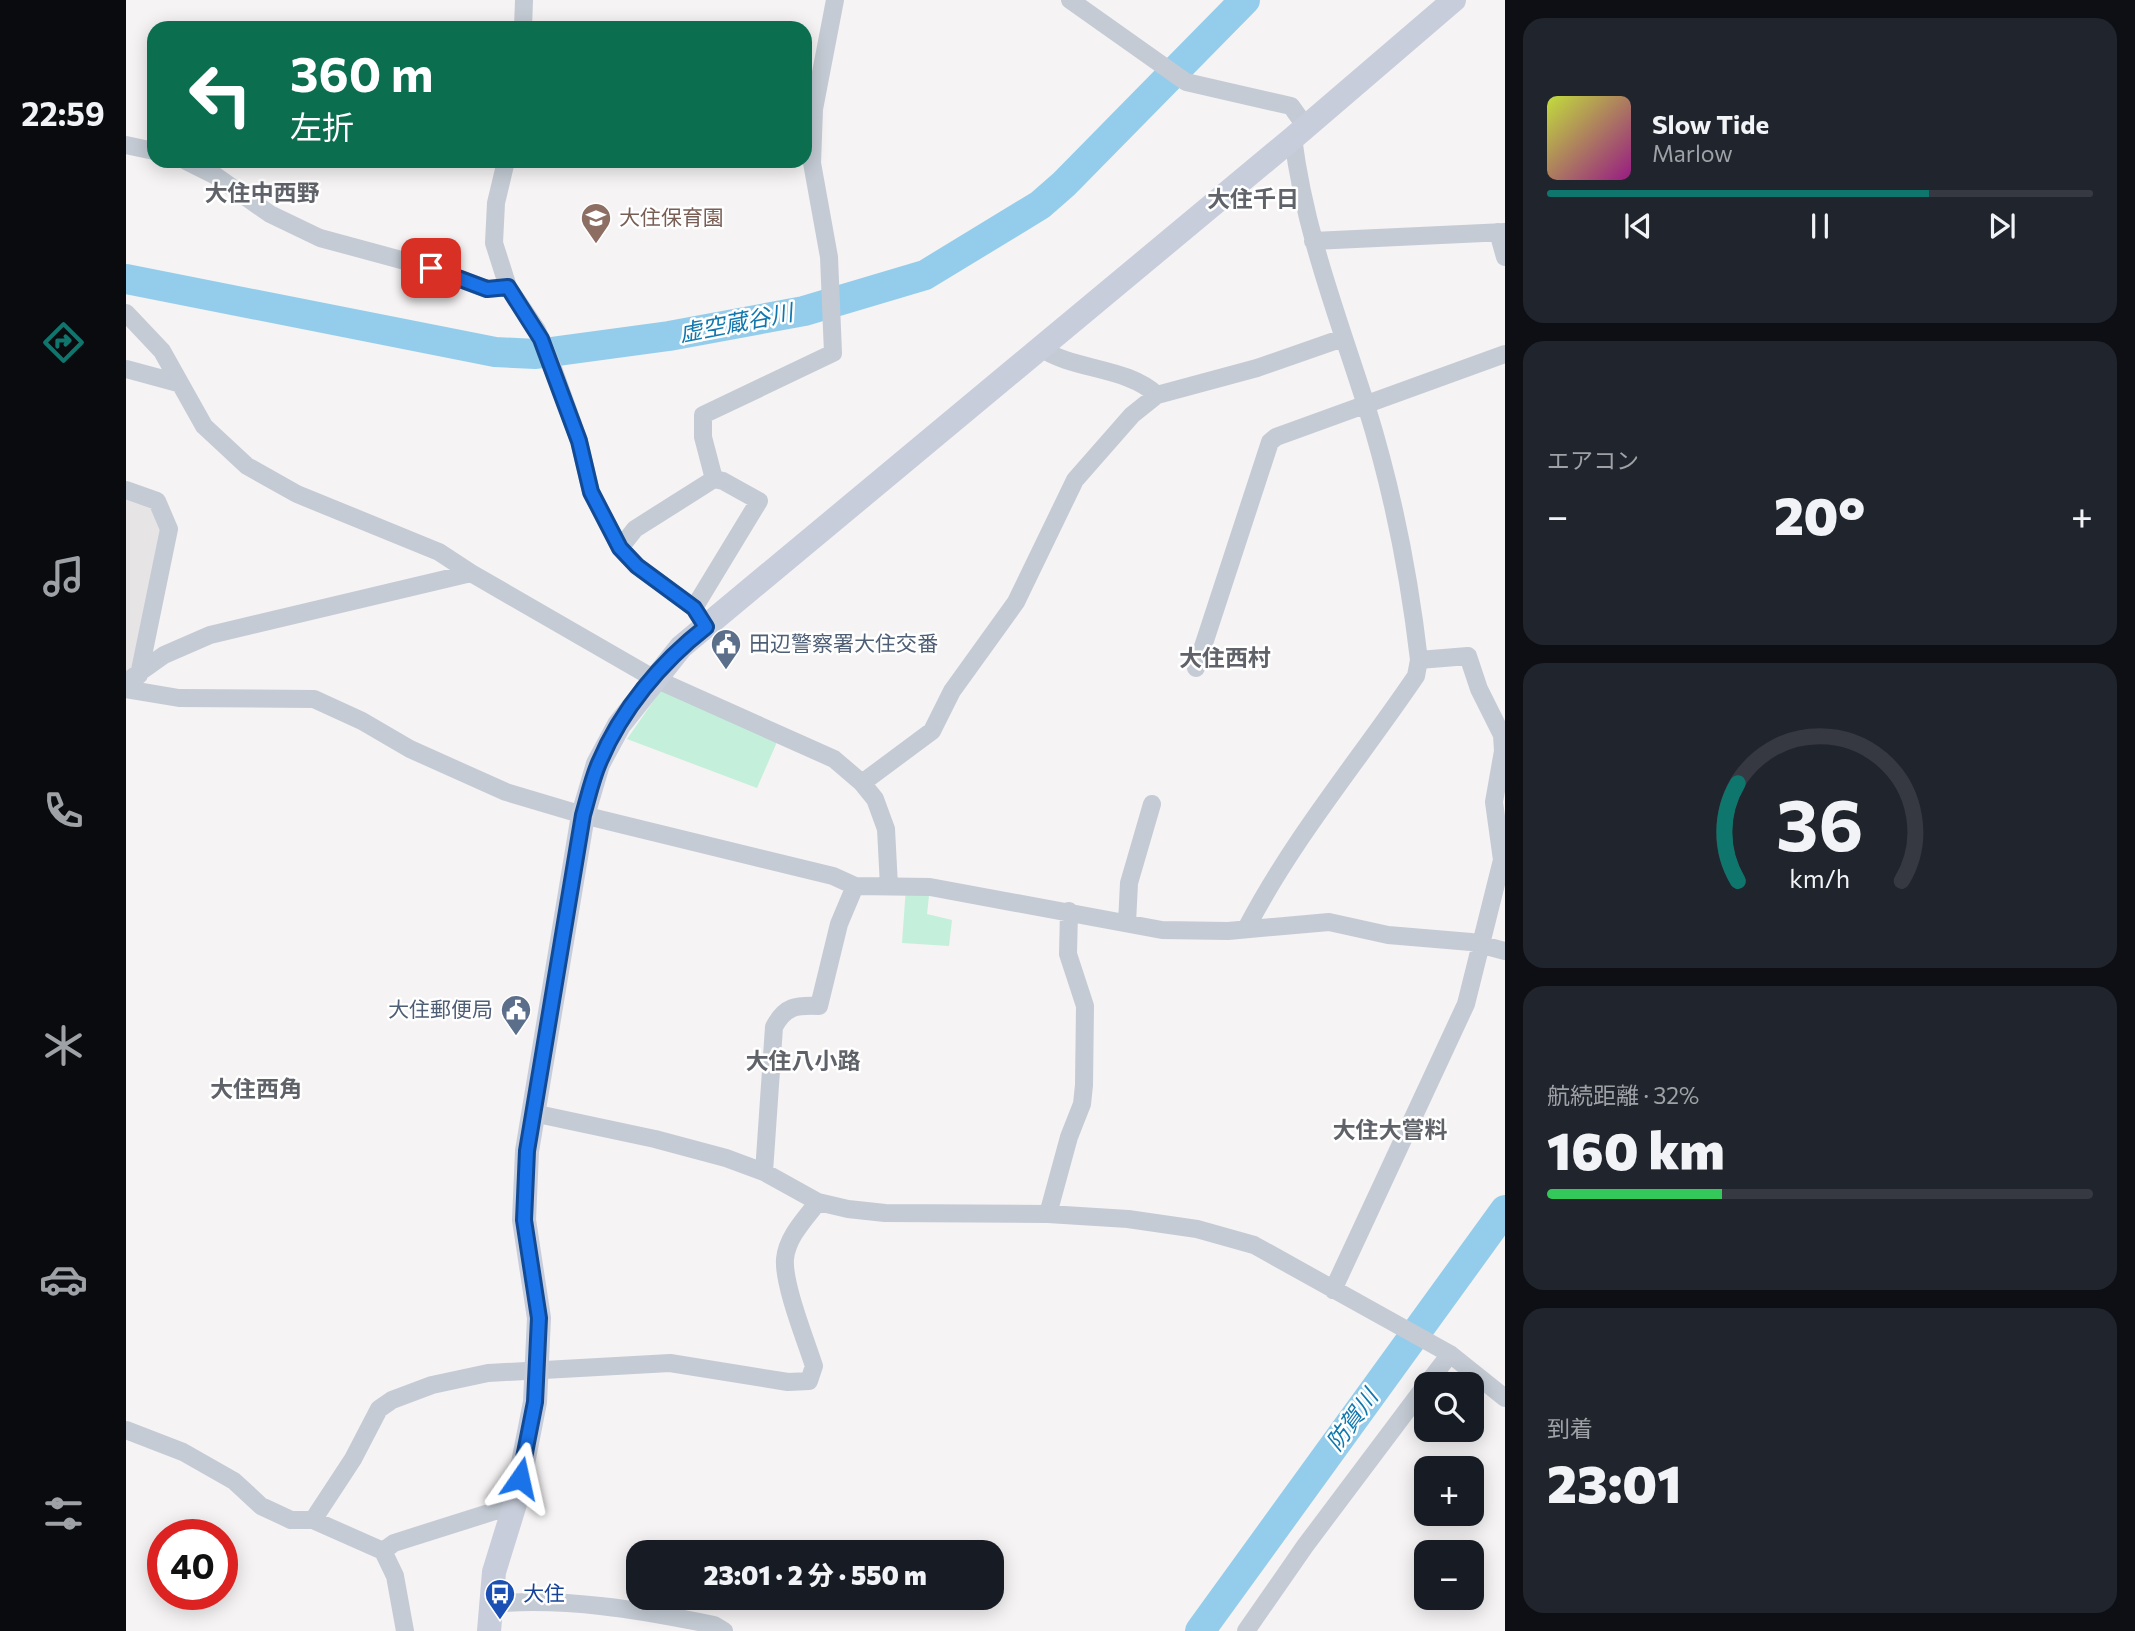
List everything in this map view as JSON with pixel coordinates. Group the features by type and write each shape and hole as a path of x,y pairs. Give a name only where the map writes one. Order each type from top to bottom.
{"street":[{"path":"523,21 524,0"},
{"path":"714,479 703,437 703,415 833,353 830,257 812,163 814,109 835,0"},
{"path":"1070,0 1186,82 1291,106 1300,132 1300,195 1312,242 1366,405 1399,525 1419,660 1416,676 1297,841 1271,881 1247,927"},
{"path":"700,618 1040,347 1300,132 1454,0"},
{"path":"126,145 147,150"},
{"path":"200,168 216,176 270,214 320,239 431,268 487,289 508,287"},
{"path":"504,168 496,203 494,243 508,287 541,339 553,368 579,441 591,492 620,548 637,566 700,618"},
{"path":"1312,242 1501,232 1505,257"},
{"path":"126,313 162,351 204,426 247,466 298,494 439,552 653,678 834,759 862,783 875,799 886,829 889,886"},
{"path":"862,783 932,730 952,691 1016,602 1075,480 1132,415 1157,395 1256,368 1343,338"},
{"path":"1040,347 1051,355 1149,388 1157,395"},
{"path":"1196,668 1270,442 1276,436 1505,354"},
{"path":"126,369 178,383"},
{"path":"489,1631 494,1572 512,1513 535,1402 539,1318 524,1220 527,1151 583,815 598,764 619,724 653,678 681,647 700,618 759,501 723,481 714,479 635,529 620,548"},
{"path":"126,490 157,500 169,529 133,678"},
{"path":"133,678 164,655 210,635 471,573"},
{"path":"1333,1290 1466,1004 1503,860 1494,802 1503,751 1502,735 1479,689 1468,656 1419,660"},
{"path":"126,689 180,698 314,699 362,721 410,749 506,792 583,815 832,876 855,886 930,887 1162,930 1228,931 1247,927 1329,922 1388,935 1479,945 1505,951"},
{"path":"1127,923 1129,883 1152,804"},
{"path":"764,1172 774,1027 781,1013 794,1005 819,1006 839,924 855,886"},
{"path":"1048,1214 1069,1137 1082,1104 1084,1085 1085,1006 1069,954 1069,911"},
{"path":"533,1113 655,1139 726,1158 764,1172 818,1202 885,1213 1048,1214 1128,1219 1197,1230 1254,1245 1450,1354 1505,1398"},
{"path":"313,1520 353,1459 379,1409 392,1400 458,1378 537,1369 670,1363 788,1382 809,1381 814,1366 796,1315 785,1259 796,1229 818,1202"},
{"path":"1437,1372 1450,1354"},
{"path":"1246,1631 1305,1546 1414,1402"},
{"path":"126,1430 183,1451 234,1481 261,1506 291,1520 313,1520 383,1550 395,1576 405,1631"},
{"path":"383,1550 394,1543 498,1510 512,1513"},
{"path":"490,1604 571,1603 648,1612 714,1625 724,1631"}],"shaded area":[{"path":"126,497 150,503 165,529 135,671 126,676"}],"green space":[{"path":"666,683 780,735 757,788 627,739"},
{"path":"906,887 930,887 927,914 952,920 949,946 902,943"}],"waterway":[{"name":"虚空蔵谷川","path":"126,279 495,352 536,354 669,336 804,311 925,275 1040,205 1064,184 1245,0"},
{"name":"防賀川","path":"1200,1631 1505,1210"}],"place":[{"name":"大住保育園","path":"596,245"},
{"name":"田辺警察署大住交番","path":"726,671"},
{"name":"大住郵便局","path":"516,1037"},
{"name":"大住","path":"500,1621"}],"district":[{"name":"大住中西野","path":"262,193"},
{"name":"大住千日","path":"1253,199"},
{"name":"大住西村","path":"1225,658"},
{"name":"大住八小路","path":"803,1061"},
{"name":"大住西角","path":"256,1089"},
{"name":"大住大嘗料","path":"1390,1130"}],"route":[{"path":"431,268 487,289 508,287 541,339 579,441 591,492 620,548 637,566 694,608 706,627 667,662 619,724 598,764 583,815 527,1151 524,1220 539,1318 535,1402 520,1478"}]}
